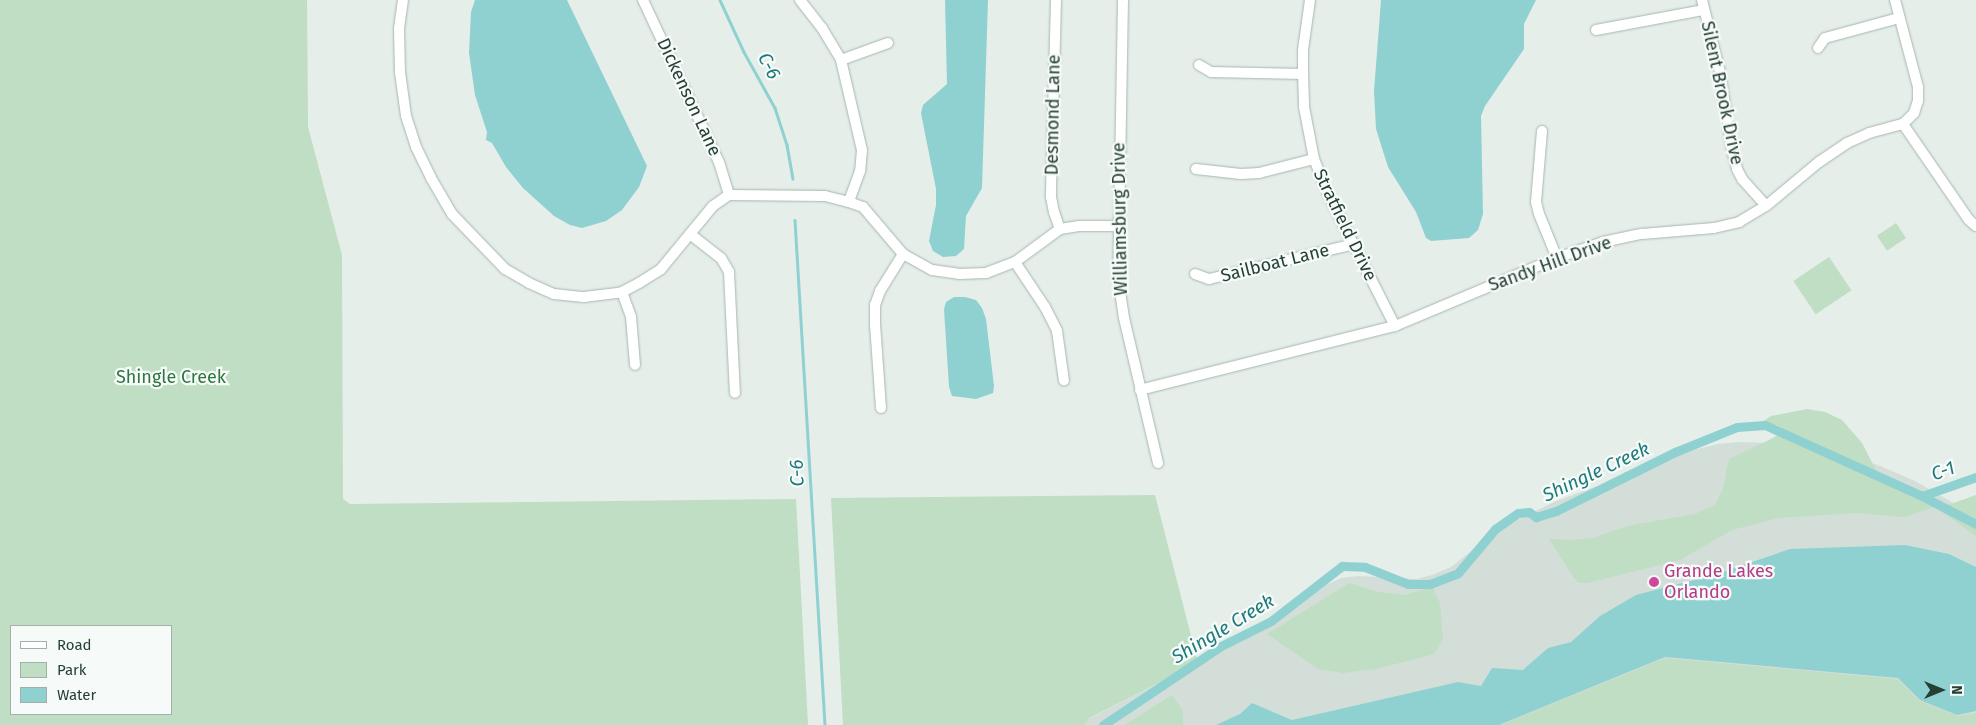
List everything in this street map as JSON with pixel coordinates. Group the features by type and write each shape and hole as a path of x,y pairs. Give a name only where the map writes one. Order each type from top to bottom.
{"street":[{"path":"403,0 399,29 400,55 406,116 416,147 452,214 506,269 529,283 554,294 584,297 622,292 661,269 714,206 729,196 825,196 849,202 863,207 903,254 932,270 959,274 986,273 1014,262 1060,229 1078,226 1117,226"},
{"name":"Dickenson Lane","path":"643,0 720,162 729,196"},
{"path":"800,0 822,28 840,60 862,150 860,171 849,202"},
{"name":"Desmond Lane","path":"1056,0 1051,197 1060,229"},
{"name":"Williamsburg Drive","path":"1122,0 1117,226 1118,278 1140,390 1158,463"},
{"name":"Stratfield Drive","path":"1310,0 1303,50 1303,74 1304,106 1314,159 1328,194 1395,326"},
{"path":"1895,0 1918,87 1918,101 1914,113 1903,124 1969,220 1976,226"},
{"path":"1596,30 1703,5"},
{"name":"Silent Brook Drive","path":"1703,5 1720,72 1732,150 1737,169 1742,179 1766,206"},
{"path":"1818,48 1825,38 1900,18"},
{"path":"840,60 888,42"},
{"path":"1199,65 1212,72 1303,74"},
{"name":"Sandy Hill Drive","path":"1140,390 1395,326 1557,258 1623,238 1714,228 1739,222 1766,206 1819,162 1848,143 1869,133 1903,124"},
{"path":"1542,131 1536,202 1557,258"},
{"path":"1196,169 1241,174 1259,173 1314,159"},
{"path":"690,234 721,258 729,272 735,393"},
{"name":"Sailboat Lane","path":"1195,274 1209,279 1354,244"},
{"path":"881,408 875,325 876,305 880,291 903,254"},
{"path":"1014,262 1045,307 1057,331 1064,381"},
{"path":"622,292 632,322 635,365"}],"shaded area":[{"name":"Grande Lakes Orlando","path":"1740,442 1769,443 1846,456 1878,465 1915,481 1976,516 1976,725 1076,725 1198,663 1323,586 1342,578 1358,576 1416,579 1432,575 1451,567 1499,529 1554,502 1694,450 1718,444"}],"green space":[{"name":"Shingle Creek","path":"0,0 307,0 308,127 342,255 343,499 350,504 796,499 808,725 0,725"},
{"path":"1896,223 1906,238 1887,251 1877,236"},
{"path":"1829,257 1851,290 1816,314 1793,281"},
{"path":"1807,409 1825,412 1842,420 1862,443 1881,480 1889,486 1935,507 1904,517 1857,513 1778,518 1732,530 1680,560 1587,583 1579,583 1574,578 1549,539 1572,540 1593,538 1627,526 1695,514 1715,505 1723,489 1729,459 1778,435 1782,429 1777,425 1753,428 1771,416"},
{"name":"Shingle Creek","path":"1155,495 1198,663 1089,718 1085,725 843,725 831,498"},
{"path":"1976,495 1976,536 1935,507 1951,504"},
{"path":"1349,583 1378,592 1404,595 1432,587 1440,603 1443,639 1434,654 1376,669 1343,673 1318,669 1267,634"},
{"path":"1665,658 1897,679 1920,701 1958,716 1976,713 1976,725 1501,725"},
{"path":"1172,695 1183,711 1183,725 1125,725"}],"water":[{"path":"475,0 567,0 647,166 639,187 622,210 606,221 582,228 570,225 554,216 523,188 506,167 492,143 486,140 487,132 475,95 469,53 471,12"},
{"path":"945,0 988,0 982,188 966,216 964,249 956,256 943,257 933,251 929,241 936,205 936,189 921,113 923,105 947,84"},
{"path":"1381,0 1536,0 1524,24 1524,49 1485,106 1481,116 1483,214 1478,230 1469,238 1431,241 1426,238 1416,212 1388,167 1376,129 1374,91"},
{"path":"954,297 976,300 982,308 986,319 994,386 993,393 976,399 952,396 949,387 944,309 946,302"},
{"path":"1905,545 1949,554 1976,567 1976,711 1957,715 1920,700 1898,678 1665,657 1499,725 1216,725 1240,714 1252,703 1292,720 1458,682 1481,686 1492,668 1523,670 1548,648 1571,642 1600,616 1636,595 1717,574 1790,549"}],"waterway":[{"name":"C-6","path":"720,0 744,52 775,108 787,145 793,178"},
{"name":"C-6","path":"795,220 825,725"},
{"name":"Shingle Creek","path":"1103,725 1221,646 1271,621 1342,566 1365,567 1408,584 1430,584 1458,573 1495,529 1518,513 1529,512 1536,517 1556,511 1675,452 1737,427 1765,425 1922,496 1976,524"},
{"name":"C-1","path":"1922,496 1976,477"}],"place":[{"name":"Grande Lakes Orlando","path":"1654,582"}]}
